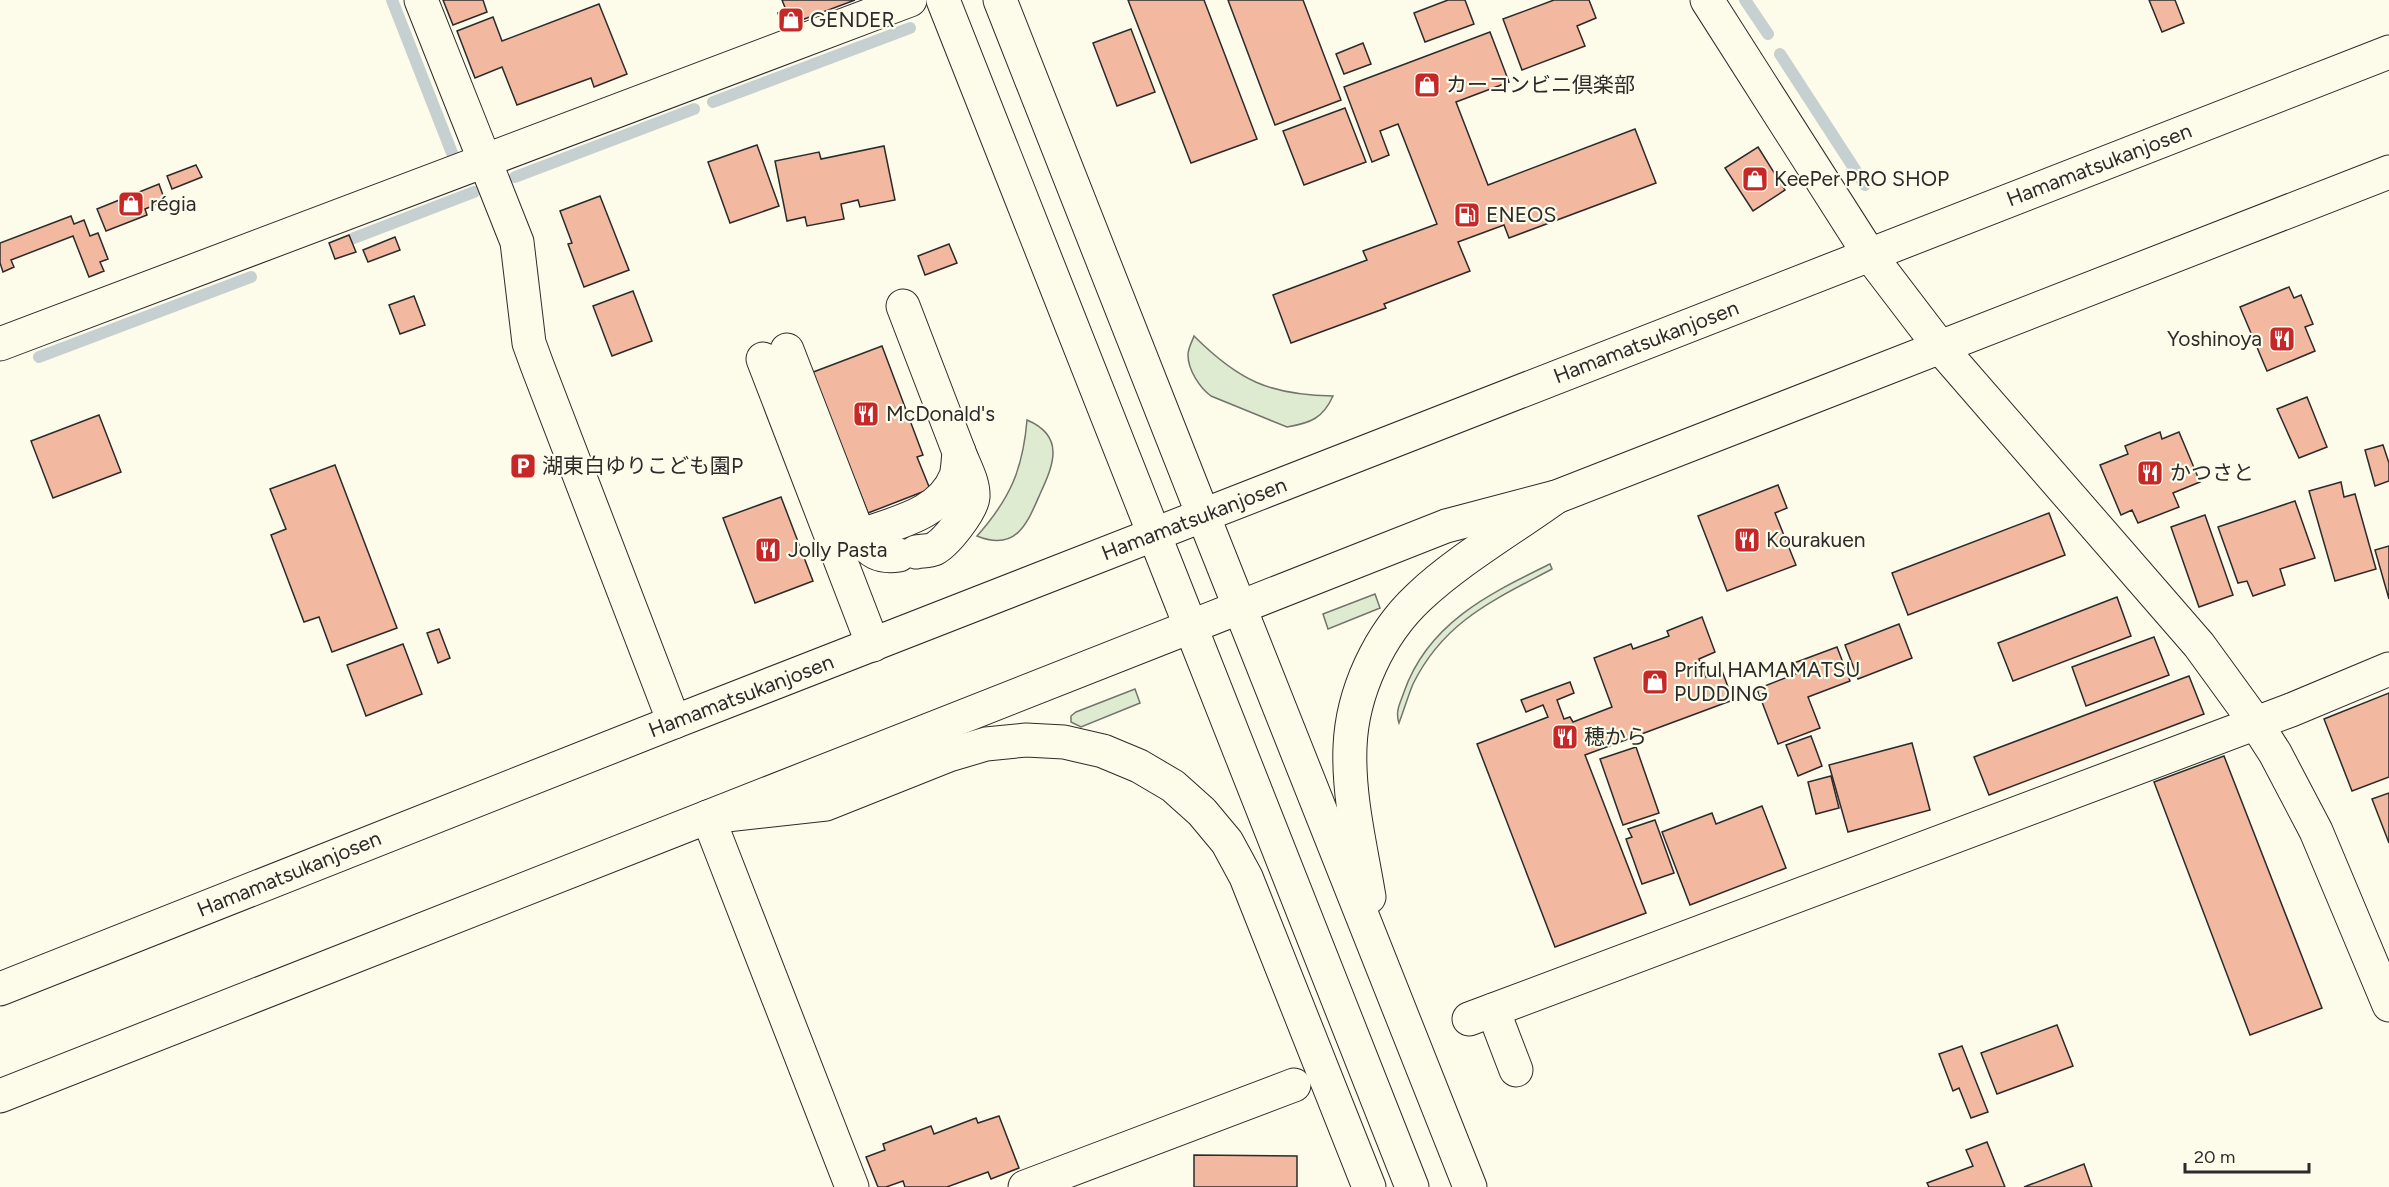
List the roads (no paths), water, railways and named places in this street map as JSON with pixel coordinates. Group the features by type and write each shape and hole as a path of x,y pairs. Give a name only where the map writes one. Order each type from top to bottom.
{"main road":[{"path":"421,0 517,242 529,343 674,722"},
{"path":"0,344 910,0"},
{"path":"943,0 1412,1187"},
{"path":"1000,0 1470,1187"},
{"path":"1707,0 1869,254 1940,347 2199,645 2255,722 2275,753 2316,831 2389,1005"},
{"name":"Hamamatsukanjosen","path":"0,989 674,722 2389,52"},
{"path":"0,1096 1446,526 1556,497 2389,172"},
{"path":"873,645 775,354 866,548 877,555 907,554 935,549 965,518 971,508 972,487 903,306"},
{"path":"859,536 929,510 945,495 956,475 959,452"},
{"path":"1380,959 1351,788 1350,746 1357,705 1371,665 1391,629 1418,597 1556,497"},
{"path":"1516,1070 1481,1015 2255,722 2389,669"},
{"path":"708,816 826,804 949,755 996,743 1026,740 1064,742 1103,751 1139,765 1173,786 1202,812 1227,842 1246,877 1369,1187"},
{"path":"708,816 852,1187"},
{"path":"1025,1187 1294,1085"}],"waterway":[{"path":"392,0 452,153"},
{"path":"1745,0 1768,34"},
{"path":"713,102 910,28"},
{"path":"1780,54 1865,185"},
{"path":"515,177 694,109"},
{"path":"354,238 474,192"},
{"path":"39,357 251,277"}],"place":[{"name":"GENDER","path":"791,20"},
{"name":"カーコンビニ倶楽部","path":"1427,85"},
{"name":"KeePer PRO SHOP","path":"1755,179"},
{"name":"régia","path":"131,204"},
{"name":"ENEOS","path":"1467,215"},
{"name":"Yoshinoya","path":"2282,339"},
{"name":"McDonald's","path":"866,414"},
{"name":"湖東白ゆりこども園P","path":"523,466"},
{"name":"かつさと","path":"2150,473"},
{"name":"Kourakuen","path":"1747,540"},
{"name":"Jolly Pasta","path":"768,550"},
{"name":"Priful HAMAMATSU PUDDING","path":"1655,682"},
{"name":"穂から","path":"1565,737"}]}
